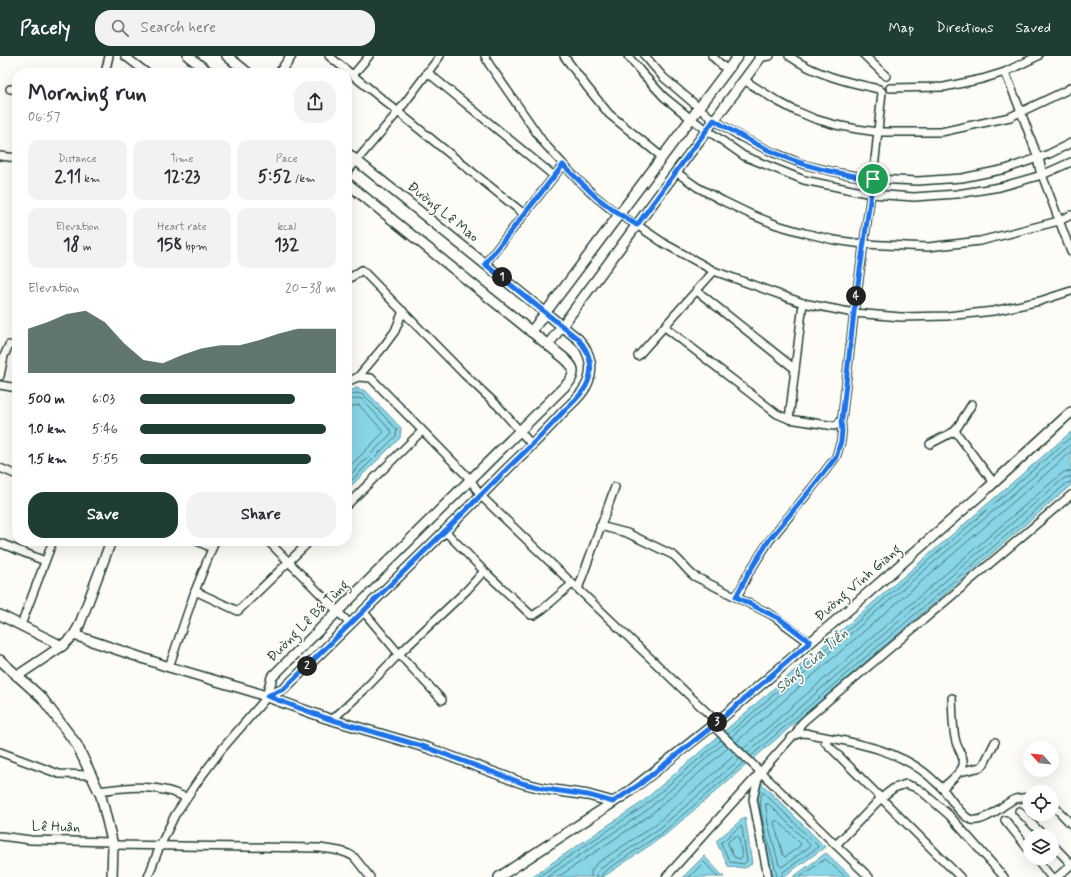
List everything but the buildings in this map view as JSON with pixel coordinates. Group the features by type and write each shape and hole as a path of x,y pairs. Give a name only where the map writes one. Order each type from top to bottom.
{"street":[{"path":"106,68 109,56"},
{"path":"125,56 141,68"},
{"path":"188,56 204,68"},
{"path":"227,56 242,68"},
{"path":"283,68 291,56"},
{"path":"329,56 344,68"},
{"path":"369,56 353,75 524,214"},
{"path":"352,166 398,112 440,56"},
{"path":"485,56 543,142 563,165 596,197 619,214 676,250 714,271 803,303 854,312 901,316 947,316 994,311 1040,301 1071,291"},
{"path":"564,56 609,114 662,157"},
{"path":"628,56 664,97 707,130 744,156 804,180 871,194 914,197 957,194 1000,187 1042,174 1071,162"},
{"path":"645,56 663,77 714,120 741,137 792,160 838,174 873,179 918,181 962,178 1006,169 1049,154 1071,143"},
{"path":"712,56 727,70"},
{"path":"531,332 738,56"},
{"path":"352,187 548,345 763,56"},
{"path":"736,597 769,540 836,457 841,441 841,421 854,312 873,179 882,94 880,90 819,73 789,56"},
{"path":"865,56 886,76"},
{"path":"890,88 944,87 982,79 1005,72 1038,56"},
{"path":"427,72 554,176"},
{"path":"1005,72 1038,158 1042,174 1071,252"},
{"path":"744,80 777,101 815,119 857,130 878,132 941,132 1010,117 1071,87"},
{"path":"0,156 12,157"},
{"name":"Đường Lê Mao","path":"352,157 578,339 587,350 591,367 588,380 581,394 532,444"},
{"path":"485,264 563,165"},
{"path":"676,172 697,187 723,201 777,225 820,237 864,244 928,247 980,241 1059,221 1071,216"},
{"path":"148,877 160,846 175,815 222,750 267,696 284,689 532,444 498,406 464,374 362,270 352,277"},
{"path":"638,356 714,271"},
{"path":"697,291 795,370"},
{"path":"789,419 803,303"},
{"path":"352,380 358,377 384,346 395,331 403,311"},
{"path":"665,327 777,414 789,419 834,426 841,421"},
{"path":"0,376 4,356 9,345"},
{"name":"Đường Lê Bá Tùng","path":"267,696 272,677 570,381 573,370 571,364 548,345"},
{"path":"358,377 371,378 470,479 481,496 715,724 720,733 869,877"},
{"path":"0,385 12,387"},
{"path":"930,444 955,431 972,404"},
{"name":"Đường Vĩnh Giang","path":"499,877 640,784 715,724 994,483 1071,412"},
{"path":"352,500 422,431"},
{"path":"955,431 994,483"},
{"path":"0,468 12,473"},
{"path":"578,589 615,487"},
{"path":"796,734 801,724 805,720 1071,495"},
{"path":"600,526 631,535 673,555 694,576 780,619 810,642"},
{"path":"445,531 484,571 532,615 543,609 572,584"},
{"path":"0,543 45,561"},
{"path":"20,625 51,546"},
{"path":"17,676 62,646 74,635 79,626 109,546"},
{"path":"168,667 212,546"},
{"path":"273,546 336,612 350,624"},
{"path":"195,592 238,611 305,546"},
{"path":"332,720 467,590 484,571"},
{"path":"363,611 399,654 442,700"},
{"path":"0,616 62,646"},
{"path":"74,635 168,667 267,696 332,720 428,748 522,783 546,789 588,795 613,802"},
{"path":"0,660 42,698 77,745 101,796 112,843 112,877"},
{"path":"942,788 959,772 963,762 954,735 952,698"},
{"path":"666,877 757,769 796,734 805,733 887,752 919,769 942,788 959,810 970,820 980,820 1015,799 1023,798"},
{"path":"825,742 960,877"},
{"path":"959,772 981,767 995,742"},
{"path":"0,752 59,774 91,775"},
{"path":"757,769 753,799 768,877"},
{"path":"836,845 881,798 894,788 906,784 919,789 949,815 1004,877"},
{"path":"98,791 137,787 165,790 187,798"},
{"path":"1019,811 1037,829"},
{"path":"1059,811 1071,824"},
{"path":"1006,820 1023,842"},
{"name":"Lê Huân","path":"0,836 31,840 160,846 320,848 344,852 351,855 370,877"},
{"path":"1057,877 1071,864 1059,851"},
{"path":"1042,865 1051,877"}],"water":[{"path":"356,388 366,391 401,428 400,438 352,485 352,390"},
{"name":"Sông Cửa Tiền","path":"1071,432 1071,485 665,835 603,877 531,877 641,803"},
{"path":"761,783 825,847 783,877 773,876 759,825 756,799"},
{"path":"745,817 752,864 745,868 728,866 716,841"},
{"path":"826,853 852,877 793,877"},
{"path":"704,856 724,877 683,877"}],"route":[{"path":"714,120 741,137 772,152 838,174 873,179 854,312 841,421 841,441 836,457 769,540 736,597 780,619 810,642 717,722 640,784 613,802 588,795 546,789 522,783 428,748 326,718 267,696 284,689 559,417 581,394 586,386 591,367 587,350 584,346 578,339 485,264 563,165 596,197 637,225 714,120"}]}
